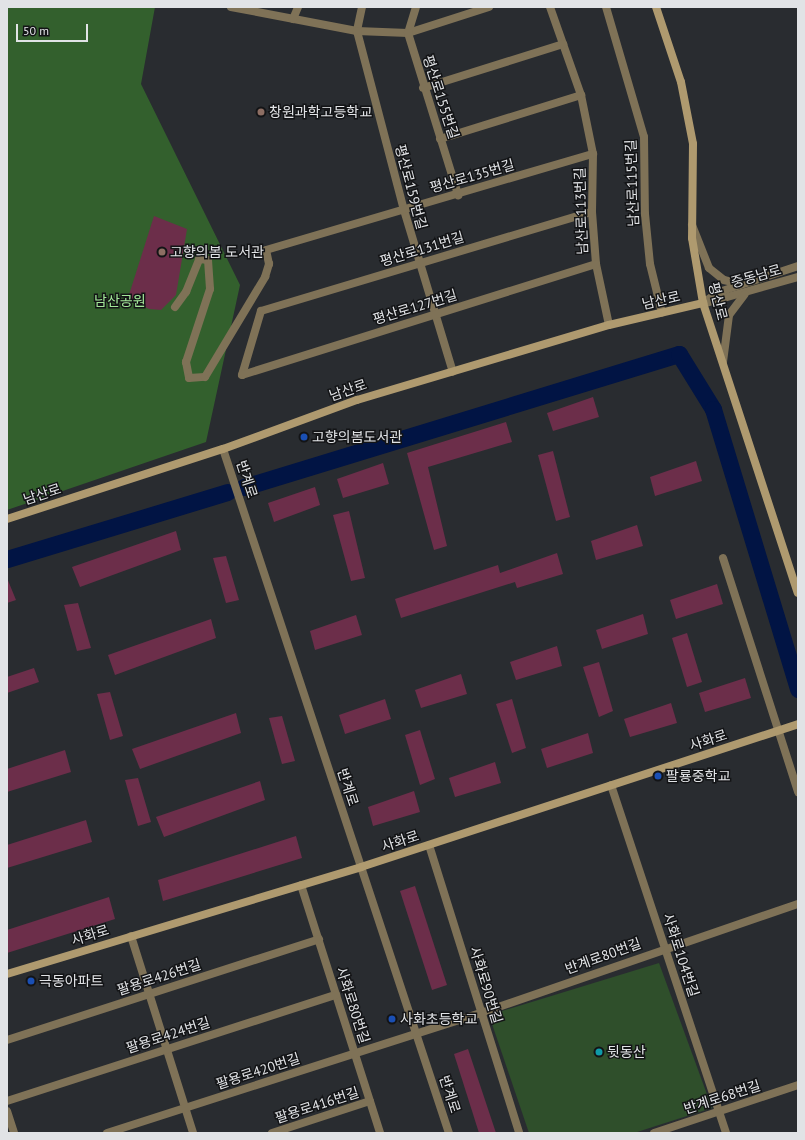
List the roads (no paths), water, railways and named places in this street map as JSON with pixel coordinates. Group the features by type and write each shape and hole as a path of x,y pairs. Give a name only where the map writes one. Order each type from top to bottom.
{"main road":[{"name":"평산로","path":"656,7 681,82 693,144 692,225 704,303 798,593"},
{"name":"남산로","path":"7,519 223,449 357,400 609,325 704,303"},
{"name":"사화로","path":"7,974 361,867 798,724"}],"street":[{"path":"231,7 357,31 408,33 489,7"},
{"path":"293,19 298,7"},
{"name":"평산로159번길","path":"362,7 357,31 404,210 453,372"},
{"path":"408,33 416,7"},
{"name":"남산로113번길","path":"550,7 581,95 593,154 592,212 596,264 609,325"},
{"name":"남산로115번길","path":"606,7 644,137 645,214 650,264 662,313"},
{"name":"평산로155번길","path":"408,33 423,88 458,194"},
{"path":"423,88 563,44"},
{"path":"440,139 581,95"},
{"name":"평산로135번길","path":"175,307 186,292 199,259 208,260 210,289 186,362 189,378 204,378 266,277 269,264 266,250 593,154"},
{"name":"평산로131번길","path":"242,375 261,311 592,212"},
{"path":"692,225 709,268 724,280 741,284"},
{"name":"평산로127번길","path":"242,375 596,264"},
{"name":"중동남로","path":"704,303 719,292 798,266"},
{"name":"중동남로","path":"704,303 798,276"},
{"path":"723,365 729,315 741,296 749,291"},
{"name":"반계로","path":"223,449 449,1133"},
{"path":"723,558 798,792"},
{"name":"사화로104번길","path":"611,785 726,1133"},
{"name":"사화로90번길","path":"430,845 519,1133"},
{"name":"사화로80번길","path":"301,885 380,1133"},
{"name":"반계로80번길","path":"416,1034 798,904"},
{"path":"131,936 193,1133"},
{"name":"팔용로426번길","path":"7,1040 319,939"},
{"name":"팔용로424번길","path":"7,1101 336,995"},
{"name":"팔용로420번길","path":"107,1133 416,1034"},
{"name":"반계로68번길","path":"654,1133 798,1085"},
{"name":"팔용로416번길","path":"272,1133 370,1102"},
{"path":"7,1111 14,1133"}],"waterway":[{"path":"244,487 679,354 713,409 798,689"},
{"path":"7,559 227,492"}],"place":[{"name":"창원과학고등학교","path":"261,112"},
{"name":"고향의봄 도서관","path":"162,252"},
{"name":"고향의봄도서관","path":"304,437"},
{"name":"팔룡중학교","path":"658,776"},
{"name":"극동아파트","path":"31,981"},
{"name":"사화초등학교","path":"392,1019"},
{"name":"뒷동산","path":"599,1052"}],"park label":[{"name":"남산공원","path":"120,301"}]}
